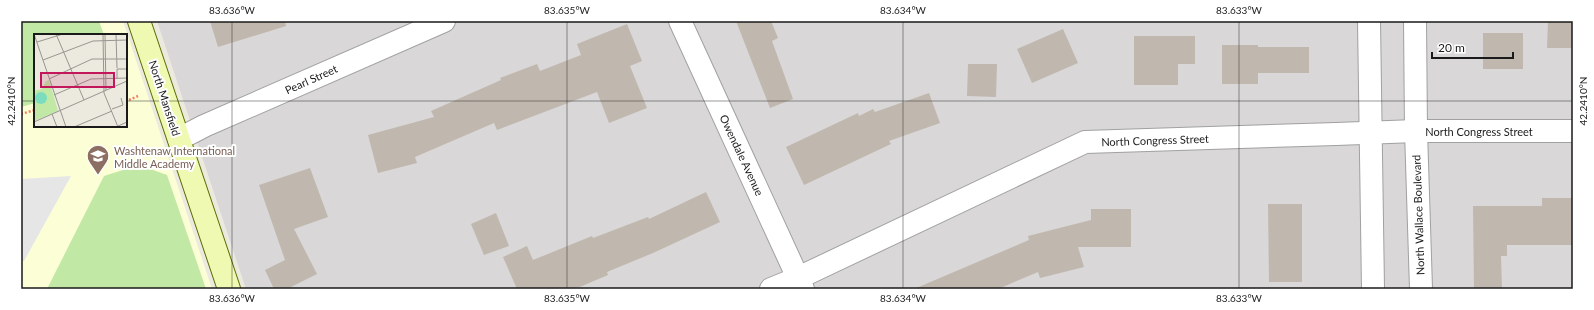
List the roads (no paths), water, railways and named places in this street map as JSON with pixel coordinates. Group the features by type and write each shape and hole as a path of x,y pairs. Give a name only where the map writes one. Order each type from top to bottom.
{"street":[{"name":"North Mansfield","path":"139,21 229,289"},
{"name":"Pearl Street","path":"178,139 204,126 444,21"},
{"name":"Owendale Avenue","path":"680,21 800,283"},
{"path":"1369,21 1373,289"},
{"name":"North Wallace Boulevard","path":"1415,21 1420,289"},
{"name":"North Congress Street","path":"770,289 800,283 1085,142 1370,132 1573,131"}],"place":[{"name":"Washtenaw International Middle Academy","path":"98,176"}]}
